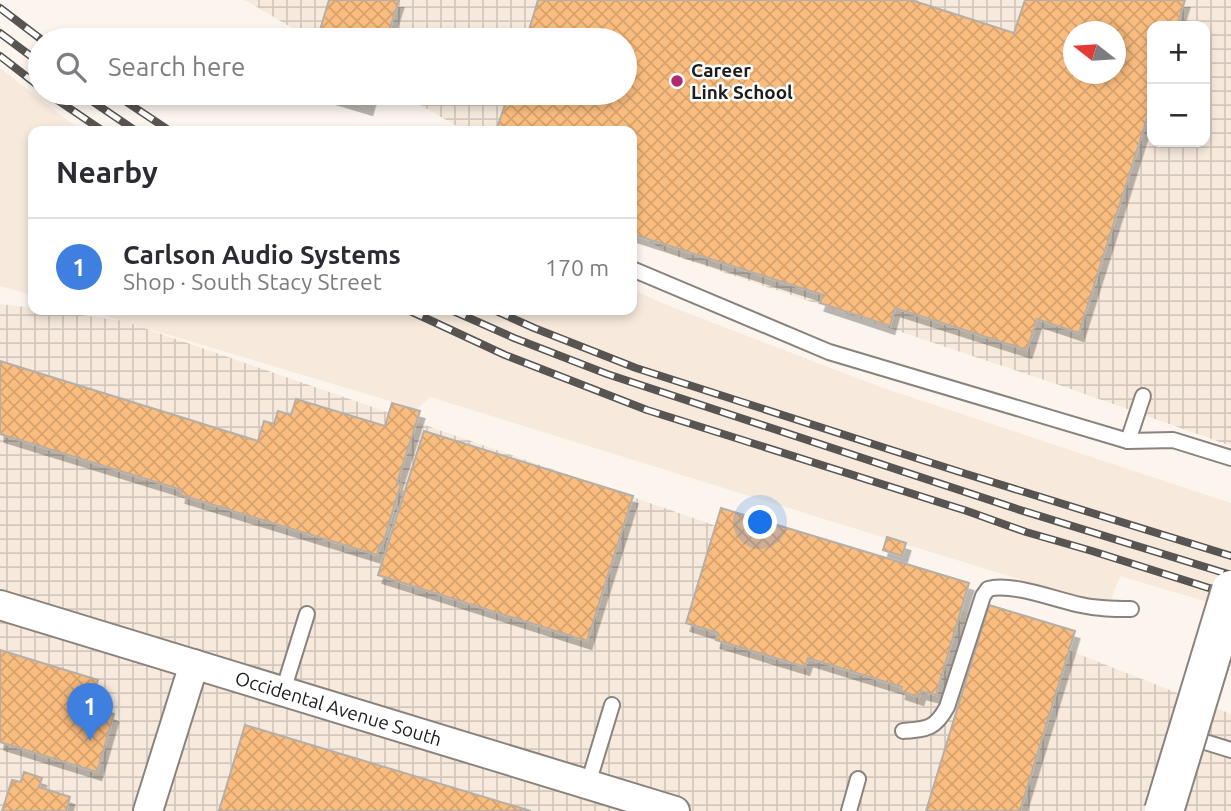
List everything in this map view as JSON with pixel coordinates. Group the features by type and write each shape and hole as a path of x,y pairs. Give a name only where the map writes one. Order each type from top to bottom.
{"main road":[{"path":"1171,799 1231,590"}],"street":[{"name":"Occidental Avenue South","path":"0,605 664,809"},
{"path":"148,811 194,664"}],"lane":[{"path":"637,272 829,352 1128,441 1173,440 1231,458"},
{"path":"1128,441 1143,396"},
{"path":"903,731 927,729 939,721 947,707 983,596 988,589 1002,586 1083,606 1131,609"},
{"path":"283,691 307,614"},
{"path":"1171,799 1219,648"},
{"path":"588,784 612,705"},
{"path":"1192,738 1231,750"},
{"path":"849,811 858,779"}],"shaded area":[{"path":"245,0 1231,0 1231,446 1068,388 672,255 637,234 637,126 456,126 421,105 637,105 637,28 292,28"},
{"path":"0,68 28,90 28,105 48,105 75,126 28,126 28,294 0,286"},
{"path":"637,291 883,388 1231,503 1231,609 1120,576 1108,607 430,397 417,409 102,315 637,315"},
{"path":"0,304 28,307 28,315 81,315 124,321 1017,630 1231,714 1231,811 0,811"}],"building":[{"path":"329,0 399,0 390,28 321,28"},
{"path":"538,0 911,0 1014,33 1025,0 1185,0 1179,21 1147,21 1147,119 1079,333 1037,319 1027,350 895,308 890,326 820,303 823,295 637,236 637,126 498,126 505,105 637,105 637,28 530,28"},
{"path":"0,361 258,441 264,421 274,424 278,411 291,415 296,399 385,426 392,403 420,411 397,483 401,484 383,544 380,545 377,555 181,495 182,490 0,434"},
{"path":"424,431 633,496 587,641 378,575"},
{"path":"721,508 969,583 936,695 921,691 919,697 901,691 902,687 808,658 805,667 716,640 718,633 686,623"},
{"path":"887,537 906,543 902,556 883,550"},
{"path":"989,605 1075,631 1020,811 926,811"},
{"path":"0,650 98,680 90,706 114,714 97,772 0,742"},
{"path":"245,725 531,811 219,811"},
{"path":"24,772 42,778 39,787 70,797 66,811 2,811 12,780 21,782"}],"railway":[{"path":"0,8 28,29"},
{"path":"0,33 28,54"},
{"path":"0,56 28,78"},
{"path":"65,105 96,126"},
{"path":"98,105 129,126"},
{"path":"131,105 162,126"},
{"path":"419,315 505,355 647,410 1231,595"},
{"path":"462,315 607,374 1017,509 1231,575"},
{"path":"505,315 636,368 1231,556"}],"place":[{"name":"Career Link School","path":"677,81"},
{"name":"Carlson Audio Systems","path":"90,741"}]}
